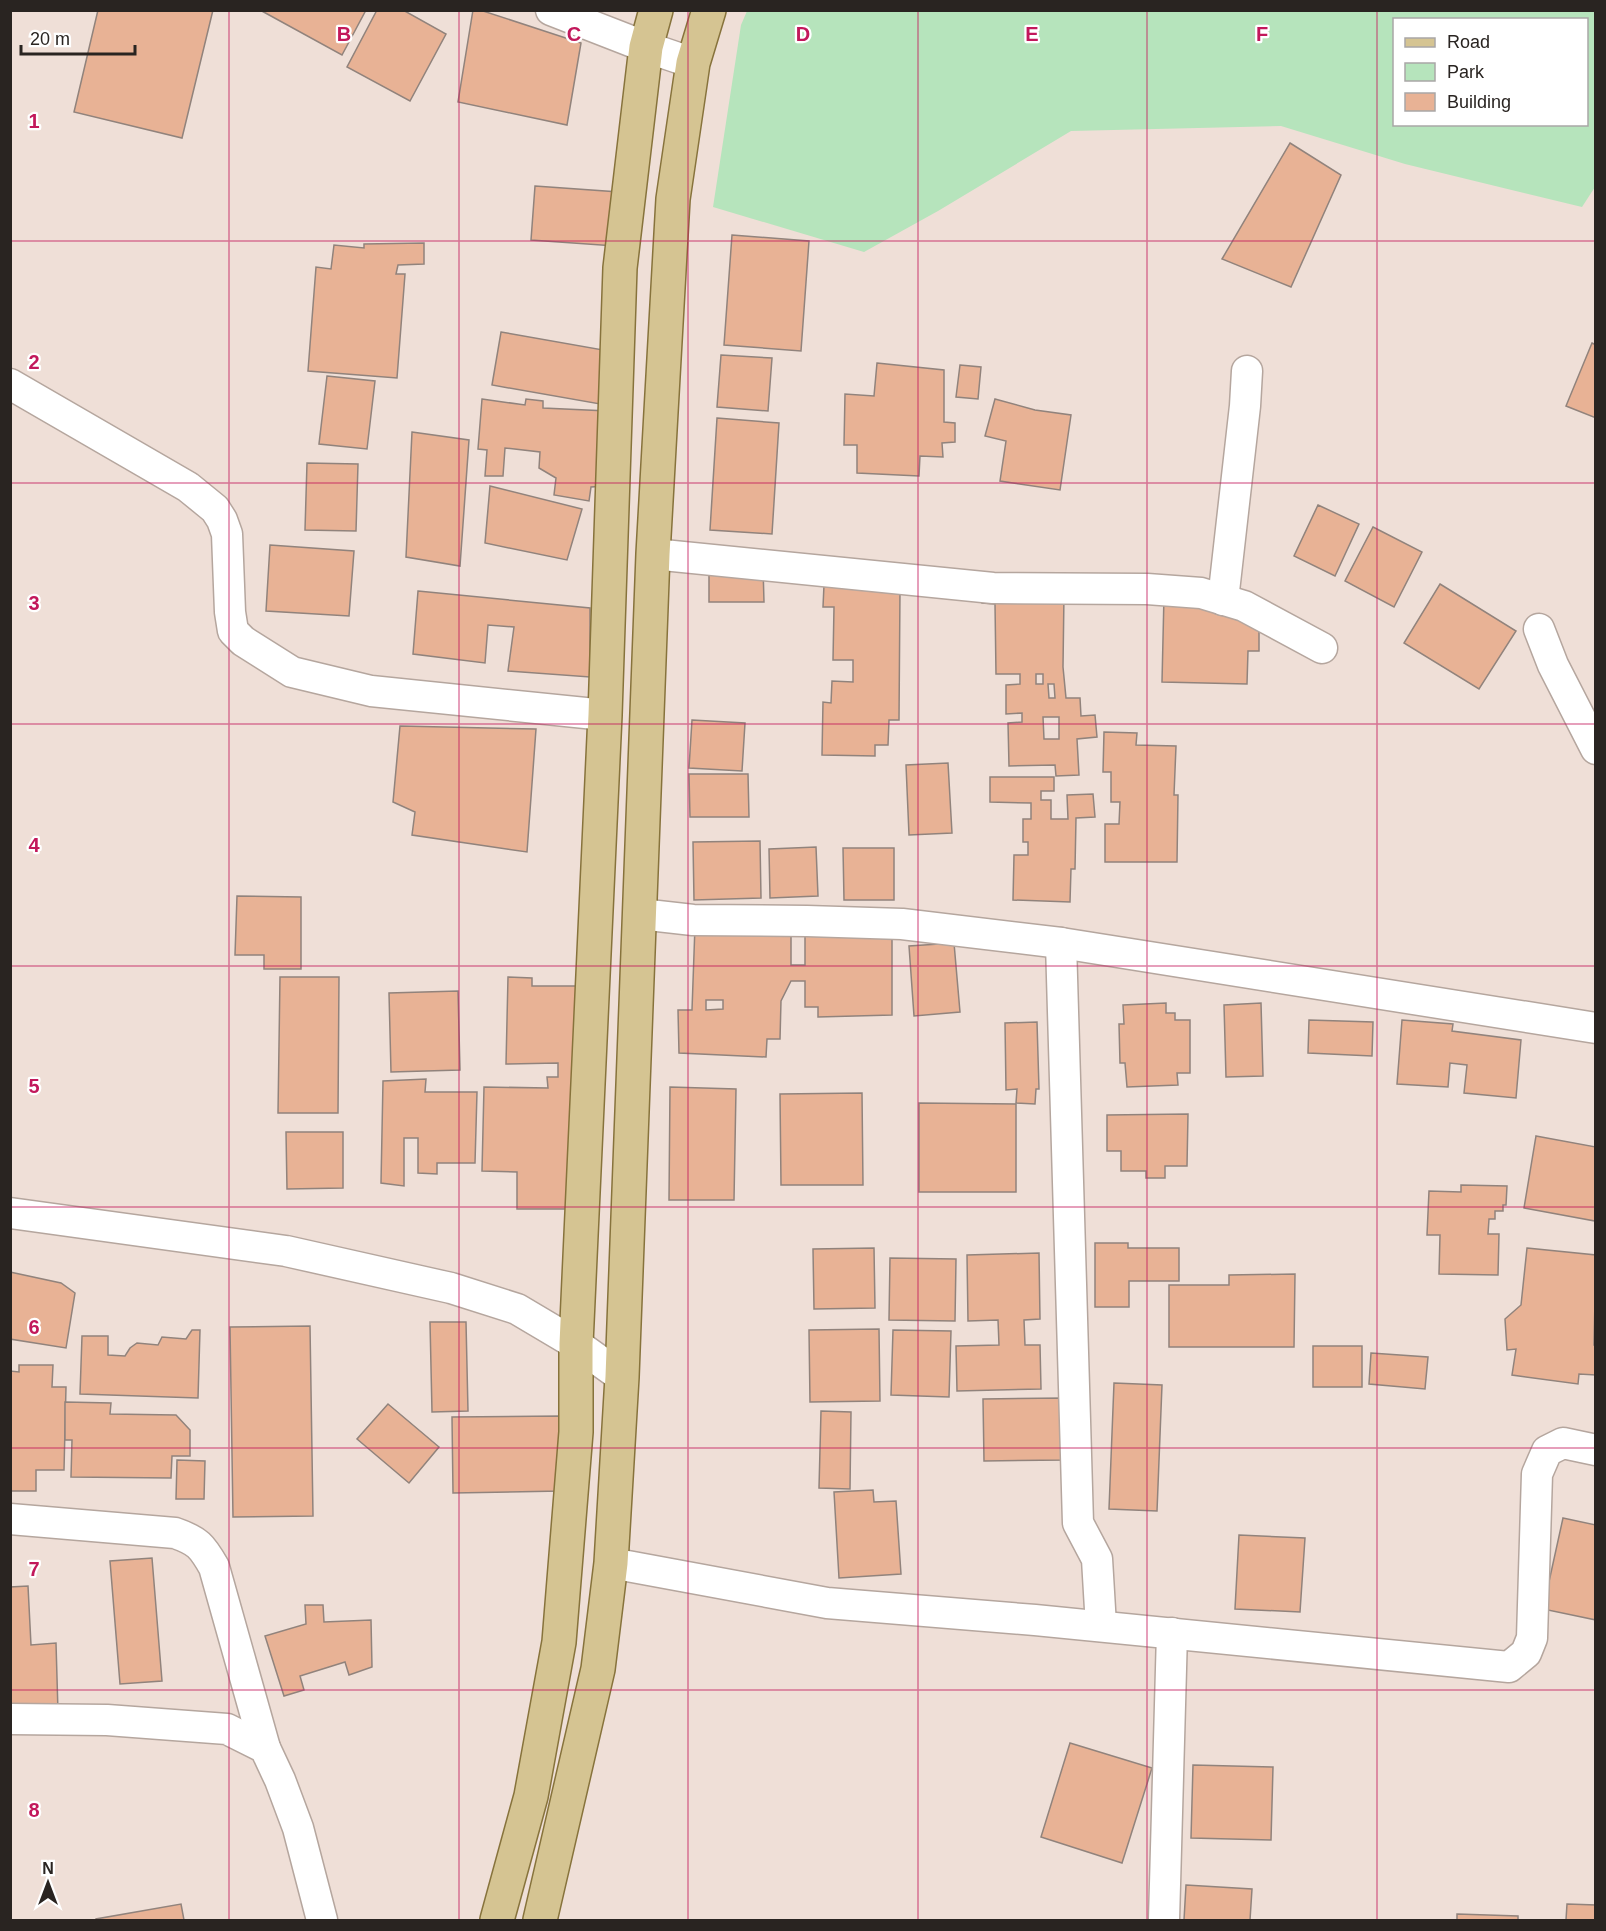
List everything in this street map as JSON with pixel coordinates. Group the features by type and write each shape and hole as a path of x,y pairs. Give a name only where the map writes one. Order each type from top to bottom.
{"main road":[{"path":"497,1920 531,1796 559,1642 576,1432 576,1344 605,715 620,268 646,47 656,10"},
{"path":"540,1920 598,1669 610,1563 622,1377 653,554 674,199 693,63 709,10"}],"street":[{"path":"551,10 693,63"},
{"path":"1223,600 1247,371"},
{"path":"10,384 188,487 215,509 227,534 230,612 233,631 243,641 292,672 371,691 605,715"},
{"path":"653,554 993,588 1147,589 1201,593 1244,606 1322,648"},
{"path":"1539,629 1553,665 1596,749"},
{"path":"640,914 693,920 902,924 1062,943 1596,1028"},
{"path":"1062,943 1078,1523 1097,1559 1101,1626"},
{"path":"10,1213 286,1251 451,1288 517,1309 576,1344 622,1377"},
{"path":"610,1563 827,1603 1101,1626 1509,1667 1526,1653 1532,1638 1538,1474 1547,1451 1563,1443 1596,1450"},
{"path":"10,1519 174,1533 193,1540 203,1547 214,1567 265,1748 298,1828 322,1920"},
{"path":"1164,1920 1172,1633"},
{"path":"10,1719 107,1720 227,1729 265,1748"}],"green space":[{"path":"747,11 1595,11 1595,187 1582,207 1405,164 1281,126 1071,131 938,211 864,252 713,207 741,25"}],"building":[{"path":"98,10 213,10 182,138 74,112"},
{"path":"260,10 366,10 342,55"},
{"path":"377,10 403,10 446,34 410,101 347,67"},
{"path":"473,10 480,10 581,43 567,125 458,102"},
{"path":"1290,143 1341,175 1291,287 1222,259"},
{"path":"535,186 619,192 615,246 531,240"},
{"path":"732,235 809,241 801,351 724,345"},
{"path":"424,243 424,264 398,265 396,274 405,274 397,378 308,371 316,267 331,269 334,245 364,248 364,244"},
{"path":"501,332 609,351 600,404 492,385"},
{"path":"1592,343 1596,345 1596,418 1566,406"},
{"path":"721,355 772,358 768,411 717,407"},
{"path":"877,363 944,370 944,422 955,423 955,442 942,443 943,457 920,456 919,476 857,473 857,445 844,445 845,394 874,396"},
{"path":"960,365 981,367 978,399 956,397"},
{"path":"327,376 375,381 367,449 319,444"},
{"path":"482,399 525,405 526,399 543,401 543,408 608,411 606,486 591,487 589,501 554,495 556,478 539,468 540,452 505,448 503,476 485,476 487,450 478,449"},
{"path":"995,399 1035,410 1071,415 1060,490 1000,481 1006,441 985,436"},
{"path":"717,418 779,423 772,534 710,530"},
{"path":"412,432 469,440 460,566 406,557"},
{"path":"307,463 358,464 356,531 305,530"},
{"path":"490,486 582,509 567,560 485,543"},
{"path":"1318,505 1359,524 1335,576 1294,556"},
{"path":"1373,527 1422,552 1394,607 1345,581"},
{"path":"270,545 354,551 349,616 266,611"},
{"path":"709,567 763,567 764,602 709,602"},
{"path":"1440,584 1516,631 1479,689 1404,643"},
{"path":"824,585 900,590 899,720 889,720 888,745 875,745 875,756 822,755 823,702 831,703 832,681 853,682 853,660 833,660 834,607 823,607"},
{"path":"418,591 590,608 590,677 508,671 514,627 488,625 485,663 413,654"},
{"path":"982,591 1064,594 1063,667 1066,698 1080,698 1081,716 1095,715 1097,737 1077,739 1079,775 1056,776 1055,765 1009,766 1008,723 1022,722 1022,713 1006,714 1006,685 1020,684 1020,674 996,674 995,604 982,603","holes":["1036,674 1043,674 1043,684 1036,684","1048,684 1054,684 1055,698 1049,698","1043,717 1059,717 1059,739 1044,739"]},
{"path":"1164,596 1259,617 1259,651 1248,651 1247,684 1162,682"},
{"path":"692,720 745,723 742,771 689,768"},
{"path":"400,726 536,729 527,852 412,835 415,812 393,802"},
{"path":"1104,732 1137,733 1136,745 1176,746 1174,795 1178,795 1177,862 1105,862 1105,824 1119,824 1120,802 1111,802 1111,772 1103,772"},
{"path":"948,763 952,833 909,835 906,765"},
{"path":"689,774 748,774 749,817 690,817"},
{"path":"990,777 1054,777 1054,791 1041,791 1041,800 1051,800 1051,819 1068,819 1067,795 1093,794 1095,817 1076,818 1075,869 1071,869 1070,902 1013,900 1014,855 1028,855 1028,842 1023,842 1023,819 1031,819 1031,803 990,802"},
{"path":"760,841 761,898 694,900 693,842"},
{"path":"816,847 818,896 770,898 769,849"},
{"path":"843,848 894,848 894,900 844,900"},
{"path":"237,896 301,897 301,969 264,969 264,955 235,955"},
{"path":"695,926 791,926 791,965 805,965 805,929 892,936 892,1015 818,1017 818,1007 805,1007 805,981 791,981 781,1001 780,1039 767,1039 766,1057 679,1053 678,1010 692,1010","holes":["706,1000 723,1000 723,1009 706,1010"]},
{"path":"954,943 960,1012 914,1016 909,946"},
{"path":"280,977 339,977 338,1113 278,1113"},
{"path":"508,977 532,978 532,986 579,986 568,1209 517,1209 517,1172 482,1171 484,1087 548,1088 547,1077 558,1077 558,1063 506,1064"},
{"path":"458,991 460,1070 391,1072 389,993"},
{"path":"1166,1003 1166,1013 1175,1013 1175,1020 1190,1020 1190,1073 1177,1073 1178,1085 1127,1087 1125,1063 1120,1063 1119,1024 1124,1024 1123,1005"},
{"path":"1261,1003 1263,1076 1226,1077 1224,1005"},
{"path":"1309,1020 1373,1022 1372,1056 1308,1053"},
{"path":"1402,1020 1453,1024 1452,1031 1521,1040 1516,1098 1464,1093 1467,1065 1450,1063 1448,1087 1397,1084"},
{"path":"1037,1022 1039,1089 1036,1089 1035,1104 1016,1103 1017,1089 1006,1090 1005,1023"},
{"path":"426,1079 425,1092 477,1092 475,1163 437,1163 437,1174 418,1173 418,1138 404,1138 404,1186 381,1183 383,1081"},
{"path":"670,1087 736,1089 734,1200 669,1200"},
{"path":"862,1093 863,1185 781,1185 780,1094"},
{"path":"919,1103 1016,1104 1016,1192 919,1192"},
{"path":"1188,1114 1187,1166 1165,1166 1165,1178 1146,1178 1146,1171 1121,1171 1121,1151 1107,1151 1107,1115"},
{"path":"286,1132 343,1132 343,1188 287,1189"},
{"path":"1536,1136 1596,1147 1595,1221 1524,1208"},
{"path":"1461,1185 1507,1186 1506,1205 1503,1205 1503,1211 1495,1211 1495,1219 1489,1219 1488,1234 1499,1234 1498,1275 1439,1274 1440,1235 1427,1235 1429,1191 1461,1192"},
{"path":"1095,1243 1128,1243 1128,1248 1179,1248 1179,1281 1129,1281 1129,1307 1095,1307"},
{"path":"874,1248 875,1308 814,1309 813,1249"},
{"path":"1527,1248 1596,1255 1594,1345 1596,1345 1596,1375 1579,1374 1578,1384 1512,1375 1516,1349 1507,1350 1505,1319 1521,1305"},
{"path":"1039,1253 1040,1319 1024,1320 1025,1345 1040,1345 1041,1389 957,1391 956,1346 999,1345 998,1320 968,1321 967,1255"},
{"path":"890,1258 956,1259 955,1321 889,1320"},
{"path":"10,1272 61,1283 75,1293 66,1348 10,1339"},
{"path":"1295,1274 1294,1347 1169,1347 1169,1285 1229,1285 1229,1275"},
{"path":"430,1322 466,1322 468,1411 432,1412"},
{"path":"310,1326 313,1516 233,1517 230,1327"},
{"path":"879,1329 880,1401 810,1402 809,1330"},
{"path":"192,1330 200,1330 198,1398 80,1394 82,1336 108,1336 108,1355 125,1356 137,1343 158,1345 162,1337 186,1339"},
{"path":"893,1330 951,1331 949,1397 891,1395"},
{"path":"1313,1346 1362,1346 1362,1387 1313,1387"},
{"path":"1371,1353 1428,1357 1425,1389 1369,1384"},
{"path":"19,1365 53,1365 52,1387 66,1387 64,1470 36,1470 36,1491 10,1491 10,1371 19,1372"},
{"path":"1114,1383 1162,1385 1157,1511 1109,1509"},
{"path":"1064,1398 1065,1460 984,1461 983,1399"},
{"path":"65,1402 111,1403 110,1414 176,1415 190,1430 190,1456 172,1456 171,1478 71,1477 72,1440 65,1440"},
{"path":"388,1404 439,1447 409,1483 357,1439"},
{"path":"821,1411 851,1412 850,1489 819,1488"},
{"path":"560,1416 561,1491 453,1493 452,1417"},
{"path":"177,1460 205,1461 204,1499 176,1499"},
{"path":"873,1490 874,1502 896,1501 901,1574 839,1578 834,1492"},
{"path":"1563,1518 1596,1525 1596,1620 1543,1609"},
{"path":"1239,1535 1305,1538 1300,1612 1235,1609"},
{"path":"152,1558 162,1681 120,1684 110,1561"},
{"path":"28,1586 31,1645 56,1643 58,1712 10,1715 10,1587"},
{"path":"305,1605 323,1605 324,1622 371,1620 372,1667 349,1675 345,1662 300,1676 304,1690 284,1696 265,1636 306,1624"},
{"path":"1070,1743 1152,1768 1122,1863 1041,1837"},
{"path":"1193,1765 1273,1767 1271,1840 1191,1838"},
{"path":"1186,1885 1252,1889 1250,1920 1184,1920"},
{"path":"181,1904 184,1920 96,1920 96,1919"},
{"path":"1567,1904 1596,1905 1596,1920 1566,1920"},
{"path":"1457,1914 1518,1916 1518,1920 1457,1920"}]}
